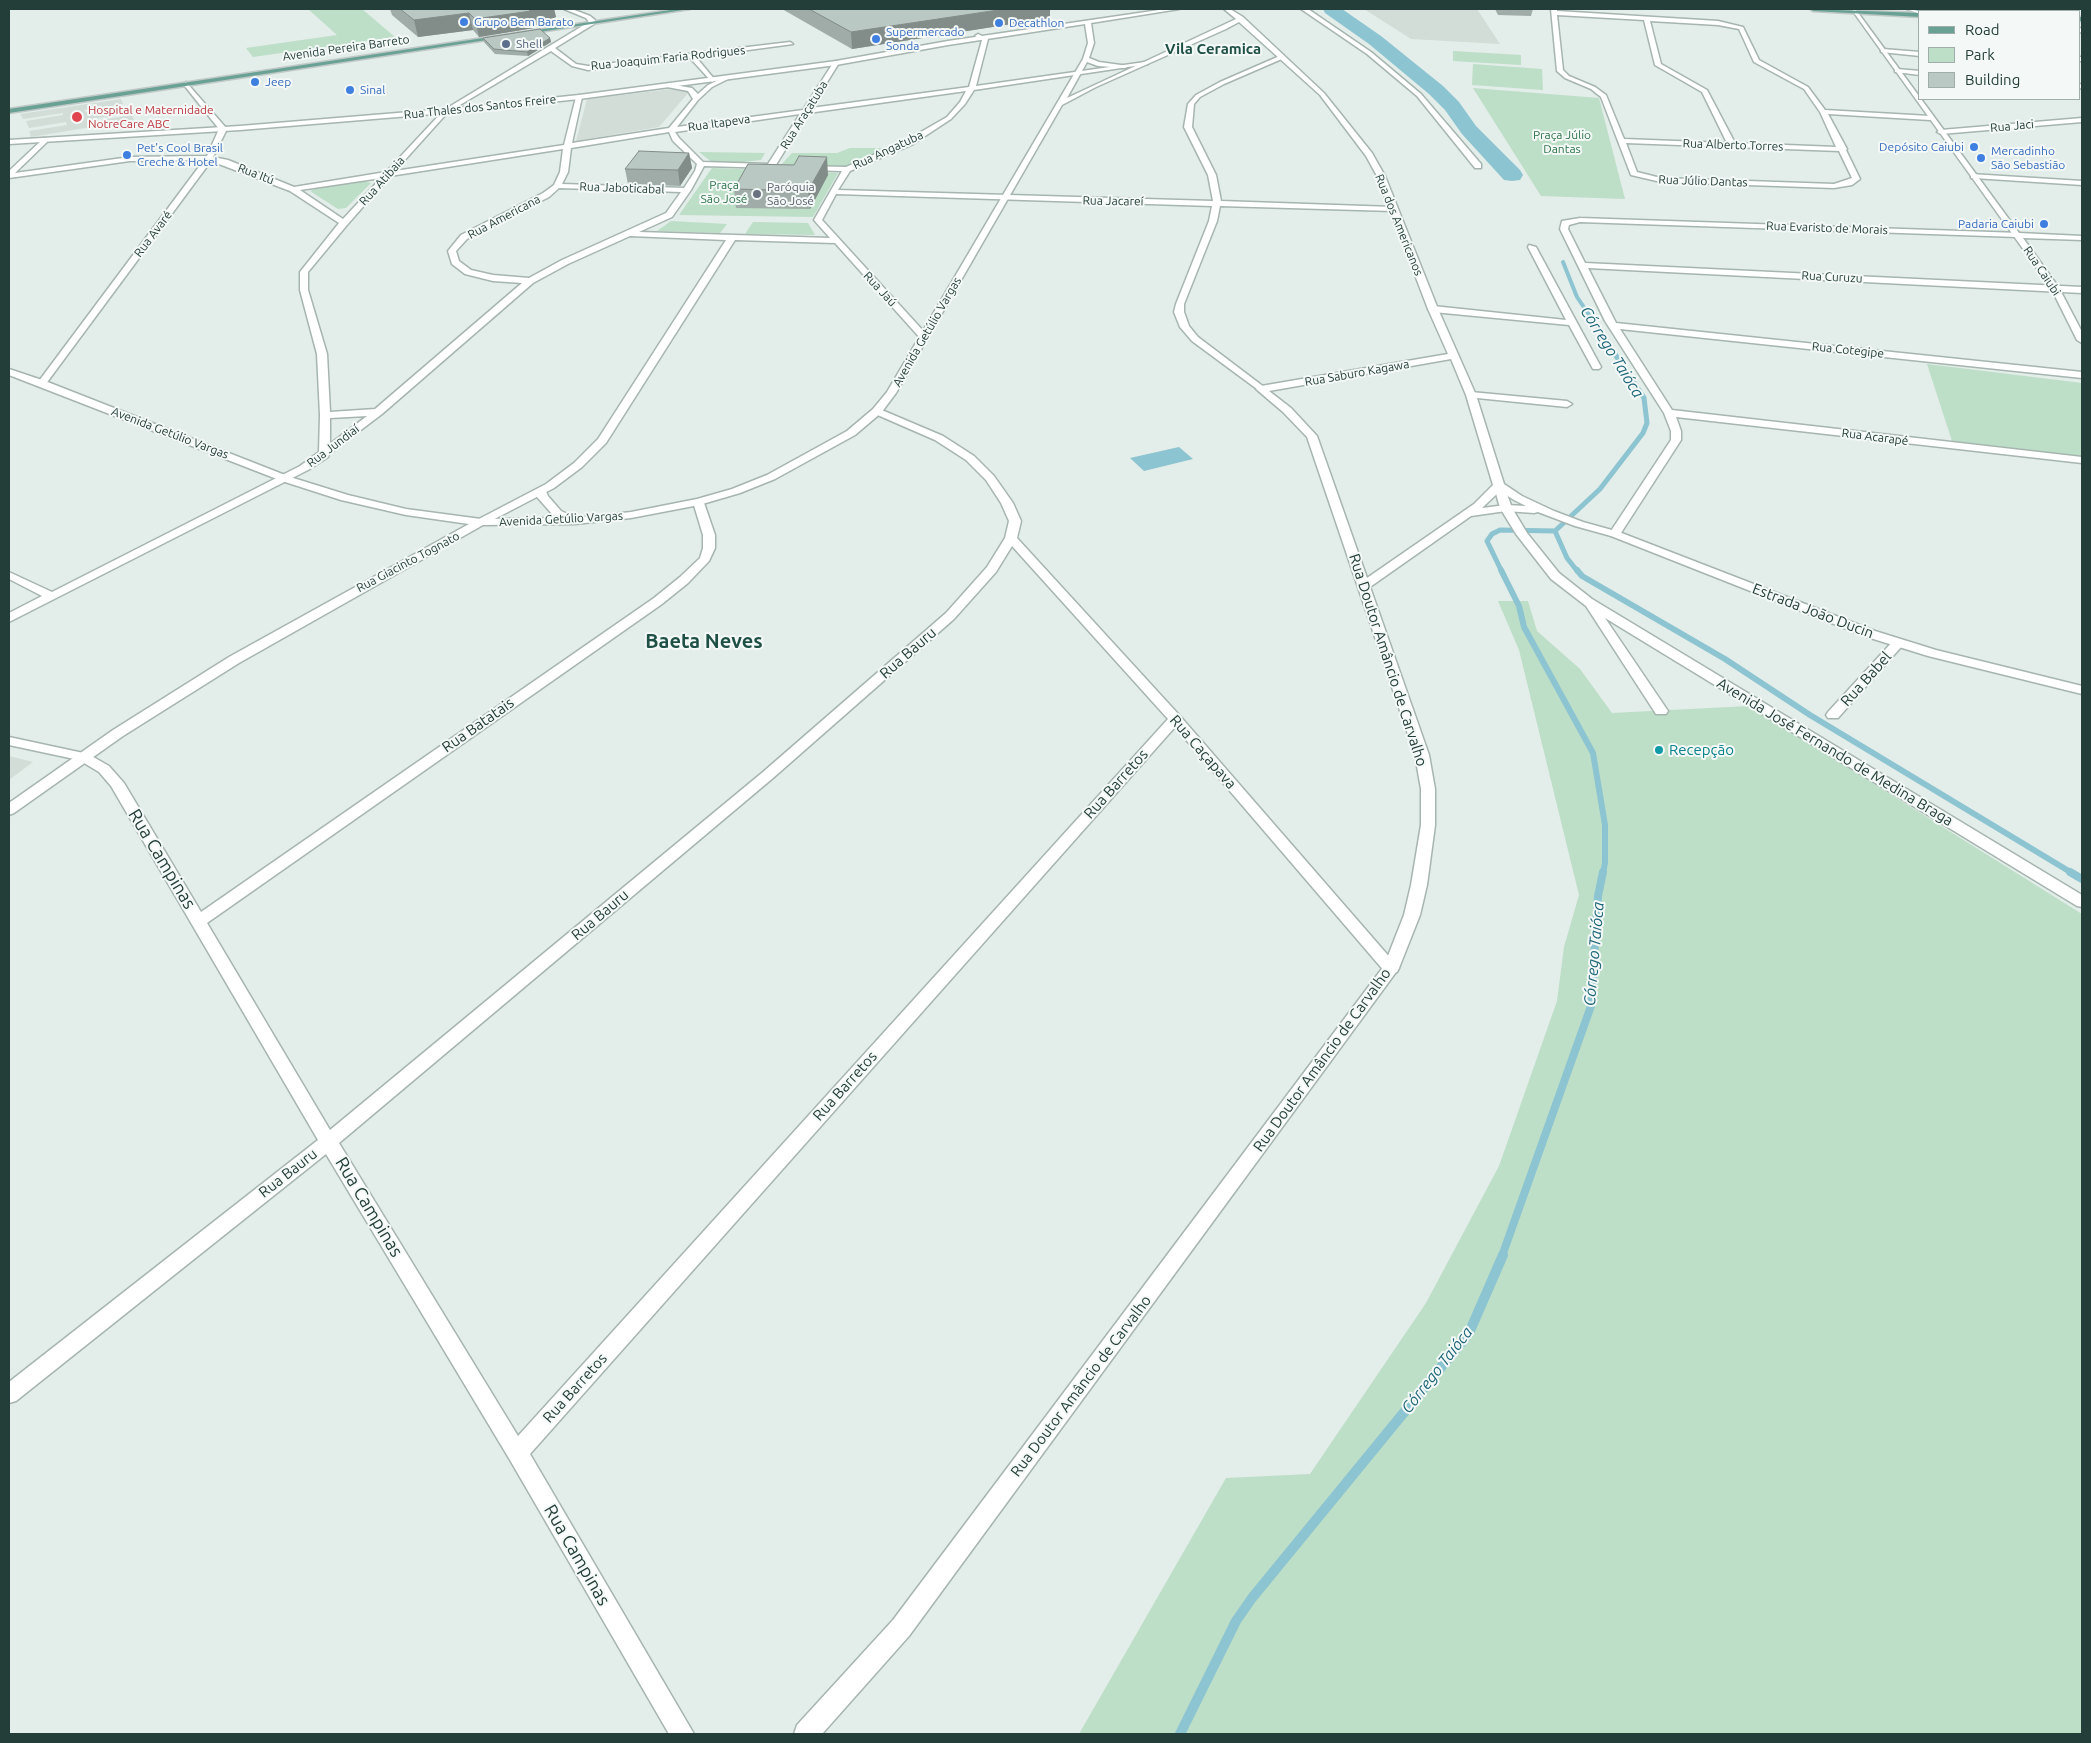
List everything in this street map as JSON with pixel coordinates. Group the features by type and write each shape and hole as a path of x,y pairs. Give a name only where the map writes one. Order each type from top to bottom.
{"main road":[{"name":"Avenida Pereira Barreto","path":"204,74 569,20 590,20 641,9"},
{"name":"Avenida Pereira Barreto","path":"9,111 590,20 687,9"},
{"path":"1813,9 1918,13"},
{"path":"1909,9 1928,10"}],"street":[{"path":"568,9 590,20"},
{"path":"568,9 572,15 569,20"},
{"name":"Rua Thales dos Santos Freire","path":"9,142 223,129 446,111 579,97 836,63 1150,9"},
{"name":"Rua Thales dos Santos Freire","path":"981,37 1176,9"},
{"name":"Rua dos Americanos","path":"1227,9 1241,18 1322,94 1369,155 1381,176 1433,309 1471,395 1499,486"},
{"path":"1304,9 1369,53 1419,95 1478,166"},
{"path":"1554,11 1718,23 1741,28 1756,61 1806,88 1823,112 1843,149"},
{"name":"Rua Júlio Dantas","path":"1554,11 1560,71 1572,79 1602,93 1623,141 1634,173 1650,179 1834,186 1849,183 1856,177 1843,149"},
{"name":"Rua Caiubi","path":"1854,11 2055,288 2082,340"},
{"path":"1088,23 1100,17"},
{"path":"1060,104 1094,86 1224,28 1241,18"},
{"path":"1647,19 1658,65 1706,91 1732,145"},
{"name":"Rua Atibaia","path":"324,455 325,415 322,354 302,281 304,272 344,223 446,111 551,48 590,20"},
{"name":"Avenida Getúlio Vargas","path":"9,372 42,383 286,478 345,498 406,512 481,522 575,521 631,515 699,502 736,491 771,477 851,433 877,412 891,393 1086,59 1091,43 1088,23"},
{"path":"1224,28 1255,31"},
{"name":"Rua Angatuba","path":"847,169 904,145 937,126 955,112 972,87 981,37"},
{"name":"Rua Joaquim Faria Rodrigues","path":"551,48 574,65 583,68 790,44"},
{"path":"1883,51 1918,54"},
{"path":"692,56 712,80"},
{"name":"Rua Doutor Amâncio de Carvalho","path":"806,1734 901,1628 1391,968 1412,915 1419,885 1428,825 1428,789 1422,755 1312,436 1287,410 1195,339 1185,326 1179,312 1180,304 1213,221 1217,203 1212,175 1188,127 1191,104 1198,96 1222,83 1282,57"},
{"path":"1086,59 1098,64 1125,66"},
{"name":"Rua Araçatuba","path":"771,166 836,63"},
{"name":"Rua Itapeva","path":"294,189 671,130 1145,64"},
{"path":"1898,71 1918,73"},
{"path":"727,78 710,86 696,99 671,130 676,139 701,164 780,166"},
{"path":"186,84 223,129"},
{"path":"669,86 690,89 694,92 696,99"},
{"name":"Rua Americana","path":"530,282 493,278 468,272 455,262 452,251 464,238 546,195 557,186 564,172 567,147 579,97"},
{"path":"1823,112 1930,118"},
{"name":"Rua Jaci","path":"1941,132 2082,120"},
{"name":"Rua Avaré","path":"42,383 209,158 223,129"},
{"path":"9,175 44,140"},
{"name":"Rua Alberto Torres","path":"1623,141 1843,149"},
{"name":"Rua Itú","path":"9,175 130,159 209,158 225,162 294,189 344,223"},
{"path":"630,234 669,215 687,190 701,164"},
{"path":"800,167 847,169 818,220 836,241"},
{"path":"1974,176 2082,183"},
{"name":"Rua Jaboticabal","path":"557,186 687,190"},
{"name":"Rua Jacareí","path":"834,192 1005,199 1393,209"},
{"name":"Rua Evaristo de Morais","path":"1582,265 1564,229 1565,224 1571,221 2082,238"},
{"path":"630,234 836,241"},
{"name":"Rua Jundiaí","path":"9,618 286,478 324,455 378,412 530,282 564,262 630,234"},
{"name":"Rua Giacinto Tognato","path":"9,810 83,757 234,660 376,578 541,491 578,465 602,441 731,238"},
{"name":"Rua Jaú","path":"836,241 924,337"},
{"path":"1532,247 1596,367"},
{"path":"1582,265 1614,326 1669,413 1676,431 1676,440 1615,534"},
{"name":"Rua Curuzu","path":"1582,265 2082,290"},
{"path":"1433,309 1573,323"},
{"name":"Rua Cotegipe","path":"1614,326 2082,375"},
{"name":"Rua Saburo Kagawa","path":"1261,390 1454,356"},
{"path":"1471,395 1567,404"},
{"path":"325,415 378,412"},
{"path":"877,412 939,438 970,458 990,478 1007,503 1014,521 1011,538"},
{"name":"Rua Acarapé","path":"1669,413 2082,460"},
{"path":"1363,586 1467,514 1488,498 1499,486"},
{"name":"Avenida José Fernando de Medina Braga","path":"1499,486 1506,508 1519,529 1555,576 1588,602 2082,902"},
{"name":"Estrada João Ducin","path":"1499,486 1518,498 1553,514 1579,524 1615,534 1842,624 1898,643 2082,690"},
{"path":"541,491 547,503 557,513 575,521"},
{"name":"Rua Batatais","path":"199,921 658,601 705,559 709,548 709,535 699,502"},
{"name":"Estrada João Ducin","path":"1467,514 1506,508 1553,514"},
{"name":"Rua Caçapava","path":"1011,538 1174,719 1391,968"},
{"name":"Rua Bauru","path":"9,1394 329,1141 768,775 950,616 992,568 1011,538"},
{"path":"9,575 51,596"},
{"name":"Avenida José Fernando de Medina Braga","path":"1588,602 1661,711"},
{"name":"Rua Babel","path":"1833,715 1898,643"},
{"name":"Rua Barretos","path":"517,1453 1174,719"},
{"name":"Rua Campinas","path":"9,740 83,757 104,769 117,783 517,1453 682,1734"}],"shaded area":[{"path":"1364,9 1477,9 1500,44 1411,39"},
{"path":"673,89 689,92 659,127 576,141 587,99"},
{"name":"Hospital e Maternidade NotreCare ABC","path":"121,99 123,104 84,110 86,112 126,106 130,113 92,119 94,121 132,115 134,120 31,137 29,131 67,125 66,122 29,128 26,121 63,115 63,113 23,119 20,114"},
{"path":"9,756 33,762 9,780"}],"green space":[{"path":"308,9 362,9 395,37 253,57 246,48 337,35"},
{"path":"1453,51 1521,55 1521,65 1453,61"},
{"path":"1473,64 1542,69 1543,90 1472,85"},
{"name":"Praça Júlio Dantas","path":"1473,88 1599,98 1625,199 1541,196"},
{"path":"850,148 890,148 844,167 781,165 792,153 837,153"},
{"path":"699,152 765,153 761,160 713,163"},
{"name":"Praça São José","path":"712,168 838,173 813,217 679,215"},
{"path":"363,181 371,183 346,208 338,209 310,191 315,189"},
{"path":"671,221 727,224 720,233 657,231"},
{"path":"753,222 808,223 815,235 745,234"},
{"path":"1927,364 2082,383 2082,456 1952,441"},
{"path":"1498,601 1528,601 1537,631 1580,669 1612,713 1749,706 2082,914 2082,1734 1079,1734 1226,1478 1310,1474 1426,1303 1499,1166 1557,1001 1564,947 1579,895 1519,650"}],"water":[{"path":"1179,447 1193,459 1144,471 1130,458"}],"building":[{"path":"400,9 531,9 529,10 531,11 475,19 469,13 414,20"},
{"path":"809,9 1005,9 851,32"},
{"path":"540,29 550,38 527,52 494,49 483,38"},
{"path":"639,151 689,153 678,170 625,169"},
{"path":"799,156 827,157 808,191 734,189 748,164 794,165"}],"waterway":[{"name":"Córrego Taióca","path":"1331,9 1375,40 1436,90 1452,106 1469,130 1512,175"},
{"name":"Córrego Taióca","path":"1563,262 1577,297 1602,334"},
{"name":"Córrego Taióca","path":"1555,531 1600,489 1643,433 1647,423 1644,398 1601,333"},
{"name":"Córrego Taióca","path":"1502,572 1487,541 1492,534 1500,530 1555,531"},
{"path":"1555,531 1567,558 1578,572"},
{"path":"1577,570 1582,576 1725,659 1810,715 2072,873"},
{"name":"Córrego Taióca","path":"1502,572 1519,606 1524,627 1593,753 1605,825 1605,863 1603,873"},
{"name":"Córrego Taióca","path":"1502,1256 1591,1006 1598,896 1603,872"},
{"path":"2070,872 2082,879"},
{"name":"Córrego Taióca","path":"1180,1734 1236,1621 1252,1598 1469,1333 1503,1255"}],"place":[{"name":"Grupo Bem Barato","path":"464,22"},
{"name":"Decathlon","path":"999,23"},
{"name":"Supermercado Sonda","path":"876,39"},
{"name":"Shell","path":"506,44"},
{"name":"Jeep","path":"255,82"},
{"name":"Sinal","path":"350,90"},
{"name":"Hospital e Maternidade NotreCare ABC","path":"77,117"},
{"name":"Depósito Caiubi","path":"1974,147"},
{"name":"Pet's Cool Brasil Creche & Hotel","path":"127,155"},
{"name":"Mercadinho São Sebastião","path":"1981,158"},
{"name":"Paróquia São José","path":"757,194"},
{"name":"Padaria Caiubi","path":"2044,224"},
{"name":"Recepção","path":"1659,750"}],"district":[{"name":"Vila Ceramica","path":"1213,49"},
{"name":"Baeta Neves","path":"704,641"}]}
